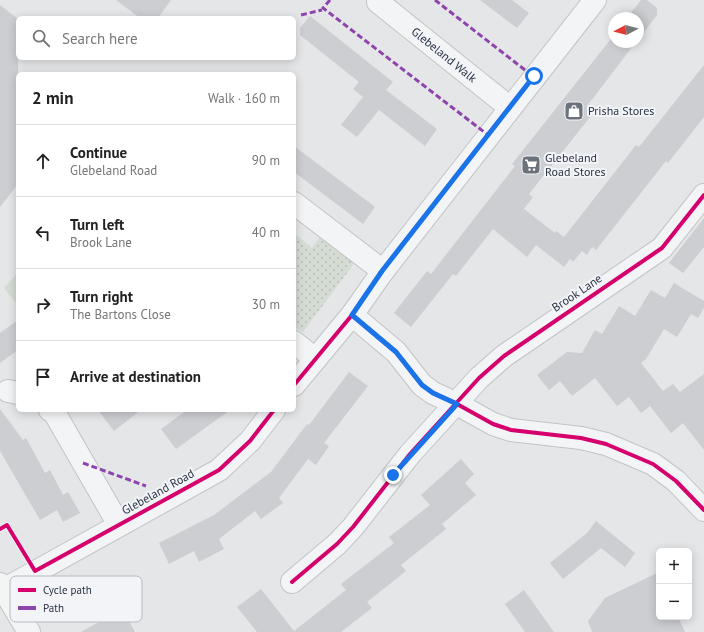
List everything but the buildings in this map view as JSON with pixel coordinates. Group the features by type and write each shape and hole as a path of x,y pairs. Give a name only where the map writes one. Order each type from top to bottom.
{"street":[{"path":"296,383 352,315 382,271 509,107 595,0"},
{"name":"Glebeland Walk","path":"378,2 509,107"},
{"name":"Brook Lane","path":"292,582 337,544 353,528 410,454 479,378 504,356 662,248 704,195"},
{"path":"296,205 382,271"},
{"path":"352,315 396,352 422,385 433,393 457,404 493,424 511,430 581,438 606,444 653,464 676,481 704,510"},
{"path":"296,344 315,359"},
{"path":"54,412 119,525"},
{"name":"Glebeland Road","path":"23,576 219,470 250,440 272,412"},
{"path":"2,587 10,600"},
{"path":"23,622 29,632"}],"shaded area":[{"path":"322,234 356,261 303,332 296,327 296,235 312,248"},
{"path":"16,274 16,303 4,288"}],"marked path":[{"path":"330,0 323,8 488,135"},
{"path":"435,0 534,77"},
{"path":"301,15 322,10"},
{"path":"83,463 146,486"}],"cycle path":[{"path":"292,582 337,544 353,527 410,454 479,378 504,356 662,248 704,195"},
{"path":"296,383 352,315 396,352 422,385 433,393 457,404 493,424 511,430 581,438 606,444 653,464 676,481 704,510"},
{"path":"0,529 7,525 35,571 219,470 250,441 272,412"}],"place":[{"name":"Prisha Stores","path":"574,111"},
{"name":"Glebeland Road Stores","path":"531,165"}],"route":[{"path":"393,475 410,454 457,404 433,393 422,385 408,365 396,352 352,315 382,271 534,76"}]}
